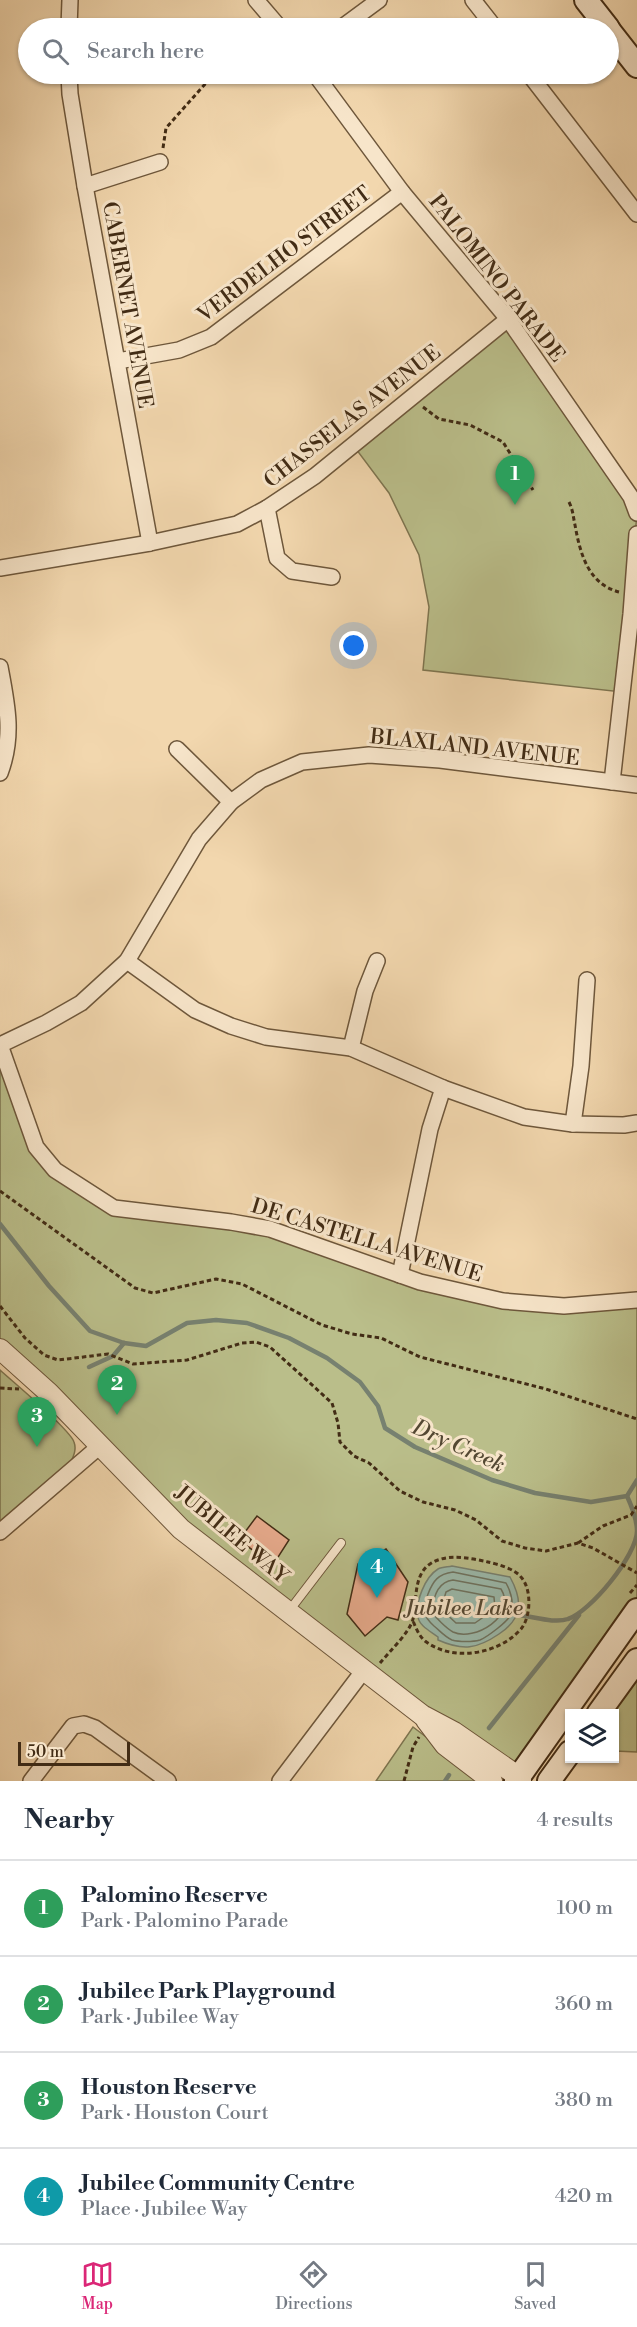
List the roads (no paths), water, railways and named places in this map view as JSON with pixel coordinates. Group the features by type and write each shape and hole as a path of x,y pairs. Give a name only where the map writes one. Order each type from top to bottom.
{"main road":[{"path":"586,0 600,18"},
{"path":"619,43 636,65"},
{"path":"518,1780 637,1610"},
{"path":"601,1709 637,1660"},
{"path":"549,1781 565,1759"}],"street":[{"path":"69,18 70,0"},
{"path":"256,0 271,18"},
{"path":"355,18 379,0"},
{"path":"473,0 487,18"},
{"name":"CABERNET AVENUE","path":"70,84 85,186 150,543"},
{"name":"PALOMINO PARADE","path":"322,84 402,192 508,319 631,497 637,513"},
{"path":"537,84 637,214"},
{"path":"85,186 160,162"},
{"name":"VERDELHO STREET","path":"118,361 179,350 211,337 402,192"},
{"name":"CHASSELAS AVENUE","path":"0,568 150,543 237,524 267,508 315,476 508,319"},
{"path":"267,508 277,558 292,571 332,577"},
{"path":"612,782 634,615 633,593 637,534"},
{"path":"0,667 9,726 8,751 0,773"},
{"path":"177,749 231,802"},
{"name":"BLAXLAND AVENUE","path":"0,1045 81,1003 128,961 199,839 231,802 261,780 302,762 369,755 440,760 637,785"},
{"path":"128,961 195,1010 231,1026 266,1037 351,1048 443,1088 524,1117 573,1124 637,1123"},
{"path":"351,1048 365,991 376,962"},
{"path":"573,1124 581,1066 587,980"},
{"name":"DE CASTELLA AVENUE","path":"0,1045 36,1147 55,1170 114,1208 270,1229 400,1275 456,1292 529,1304 564,1306 637,1300"},
{"path":"400,1275 430,1129 443,1088"},
{"name":"JUBILEE WAY","path":"0,1349 49,1393 181,1529 425,1718 454,1732 518,1780"},
{"path":"0,1532 101,1446"},
{"path":"280,1781 368,1672"},
{"name":"JUBILEE WAY","path":"425,1718 445,1745 492,1781"},
{"path":"32,1781 73,1726 84,1724 95,1728 168,1781"}],"lane":[{"path":"288,1612 341,1543"}],"water":[{"name":"Jubilee Lake","path":"452,1566 510,1577 514,1586 519,1601 513,1622 484,1643 462,1647 438,1640 438,1637 423,1626 419,1620 418,1604 425,1584 438,1569"}],"waterway":[{"name":"Dry Creek","path":"0,1224 49,1286 90,1331 124,1343 146,1346 187,1323 216,1320 247,1323 289,1338 327,1358 360,1382 378,1406 385,1428 415,1447 492,1480 535,1493 591,1502 627,1496 637,1480"},
{"path":"89,1367 113,1356 124,1343"},
{"path":"517,1615 550,1620 568,1619 588,1606 600,1594 621,1568 635,1541 636,1522 627,1496"},
{"path":"489,1728 579,1615"},
{"path":"445,1781 449,1775"}],"place":[{"name":"Palomino Reserve","path":"515,505"},
{"name":"Jubilee Park Playground","path":"117,1415"},
{"name":"Houston Reserve","path":"37,1447"},
{"name":"Jubilee Community Centre","path":"377,1598"}]}
